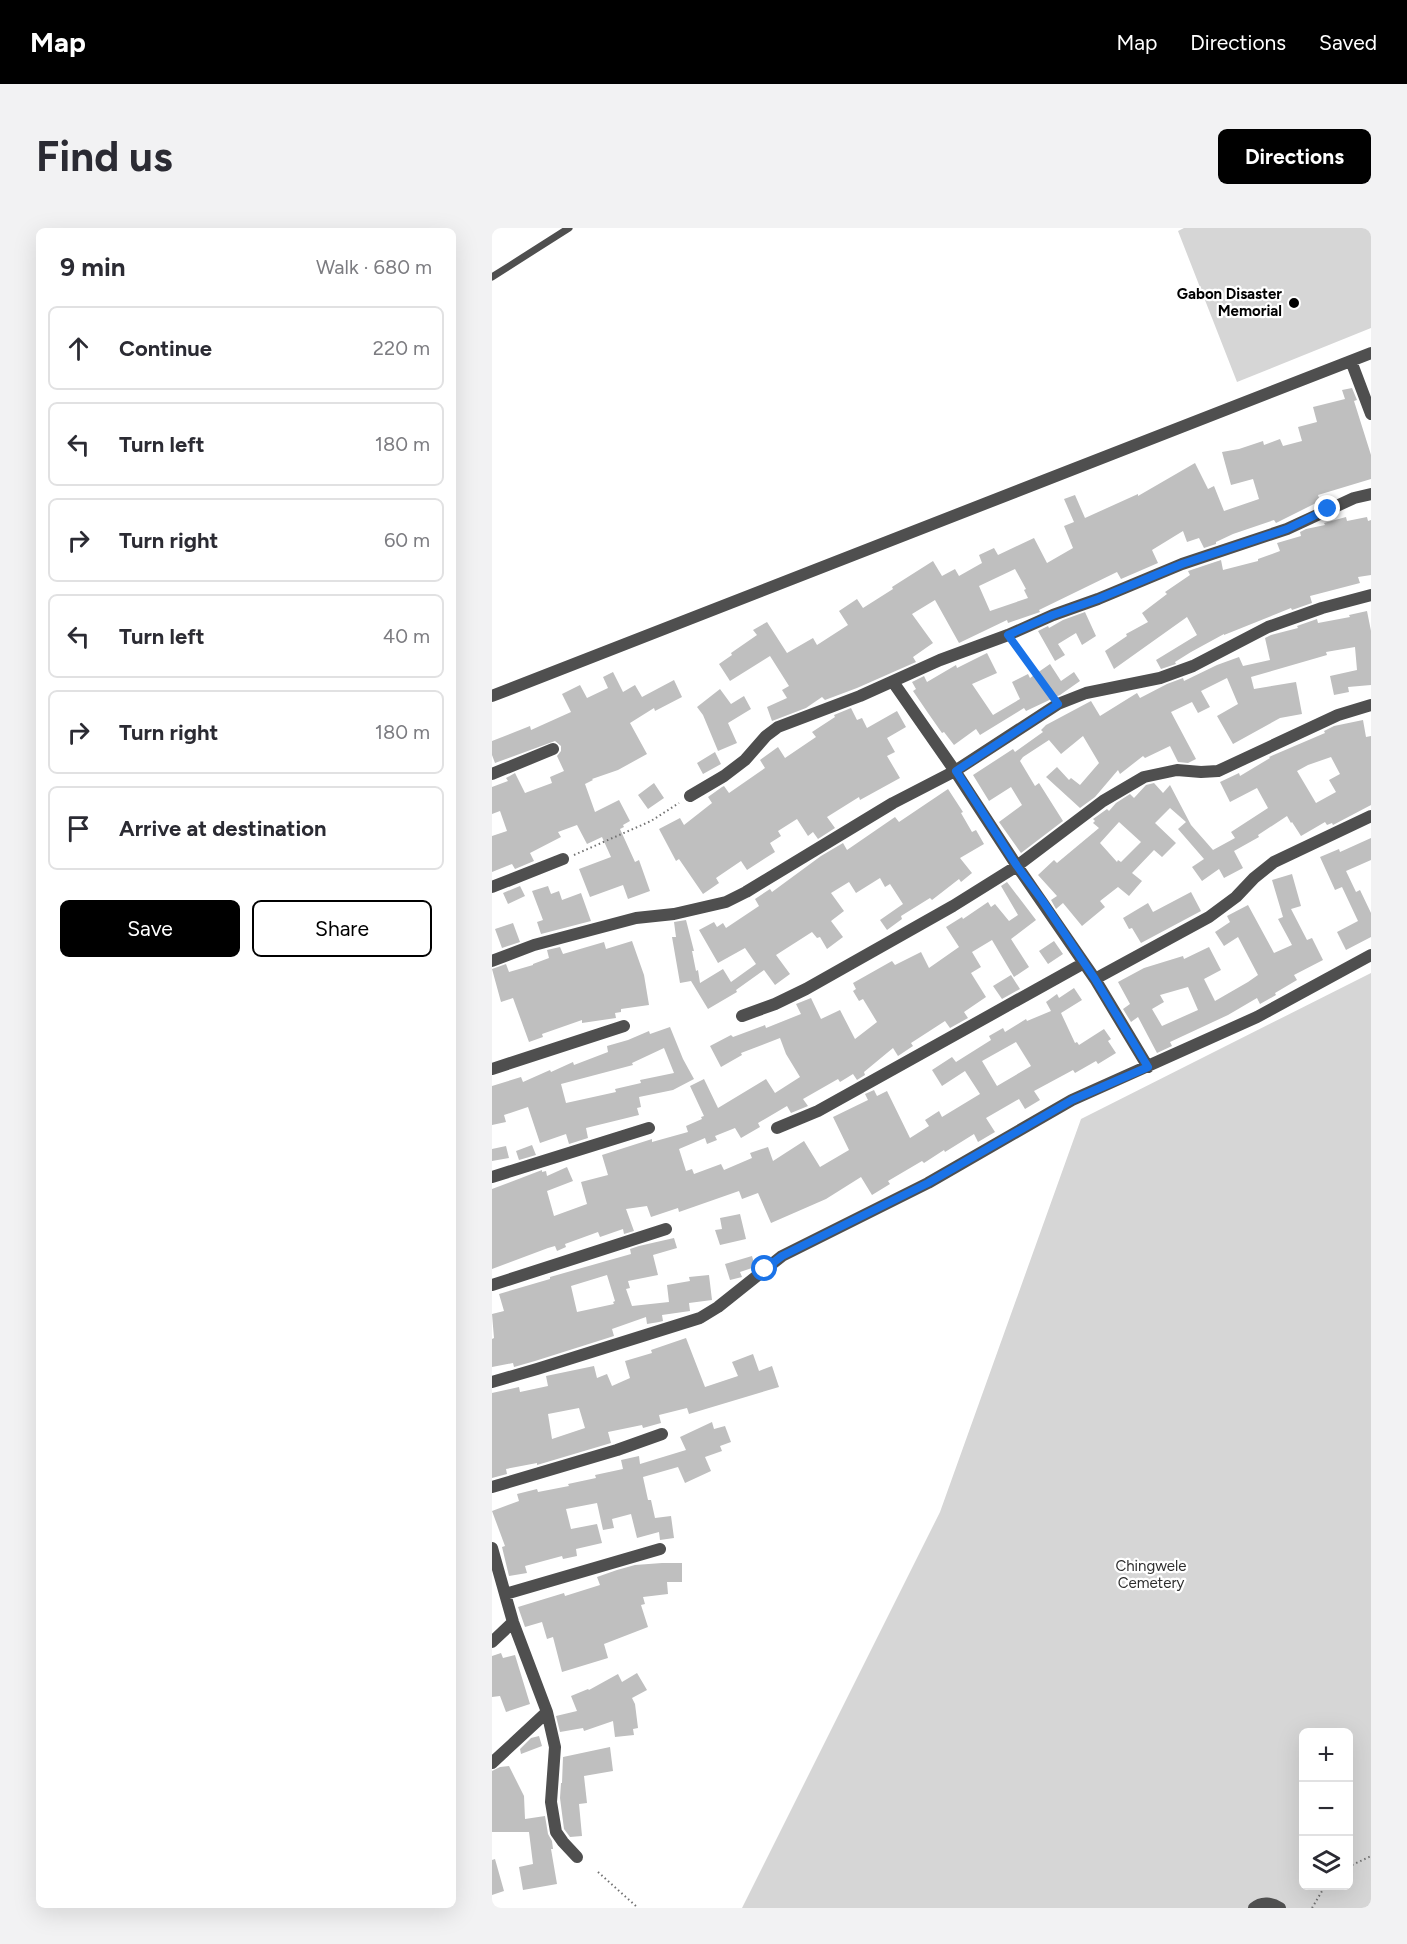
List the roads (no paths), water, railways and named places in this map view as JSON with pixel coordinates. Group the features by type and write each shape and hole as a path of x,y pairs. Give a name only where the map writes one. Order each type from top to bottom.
{"street":[{"path":"492,696 1371,353"},
{"path":"1352,361 1371,414"},
{"path":"690,796 724,776 745,760 766,736 778,727 1182,564 1287,529 1354,498 1371,494"},
{"path":"492,961 534,945 636,918 675,914 726,902 893,803 956,771 1058,704 1086,693 1160,678 1193,666 1269,627 1322,608 1371,595"},
{"path":"892,682 956,771 1017,866 1095,979 1148,1067"},
{"path":"742,1016 806,989 953,906 1017,866 1102,801 1144,777 1176,770 1218,771 1338,715 1371,705"},
{"path":"492,774 553,749"},
{"path":"1095,979 1209,917 1236,897 1274,862 1371,816"},
{"path":"492,887 563,859"},
{"path":"492,1382 700,1318 718,1307 782,1256 928,1183 1072,1100 1257,1017 1371,955"},
{"path":"777,1128 818,1111 1084,963"},
{"path":"492,1069 624,1026"},
{"path":"492,1177 649,1128"},
{"path":"492,1284 666,1229"},
{"path":"492,1487 617,1450 662,1434"},
{"path":"492,1548 513,1622 547,1712 555,1747 551,1802 556,1832 577,1857"},
{"path":"505,1594 660,1549"},
{"path":"492,1642 513,1622"},
{"path":"492,1763 547,1712"},
{"path":"1254,1908 1258,1904 1272,1903 1280,1908"}],"lane":[{"path":"492,277 569,228"}],"place":[{"name":"Gabon Disaster Memorial","path":"1294,303"}],"park label":[{"name":"Chingwele Cemetery","path":"1151,1574"}]}
